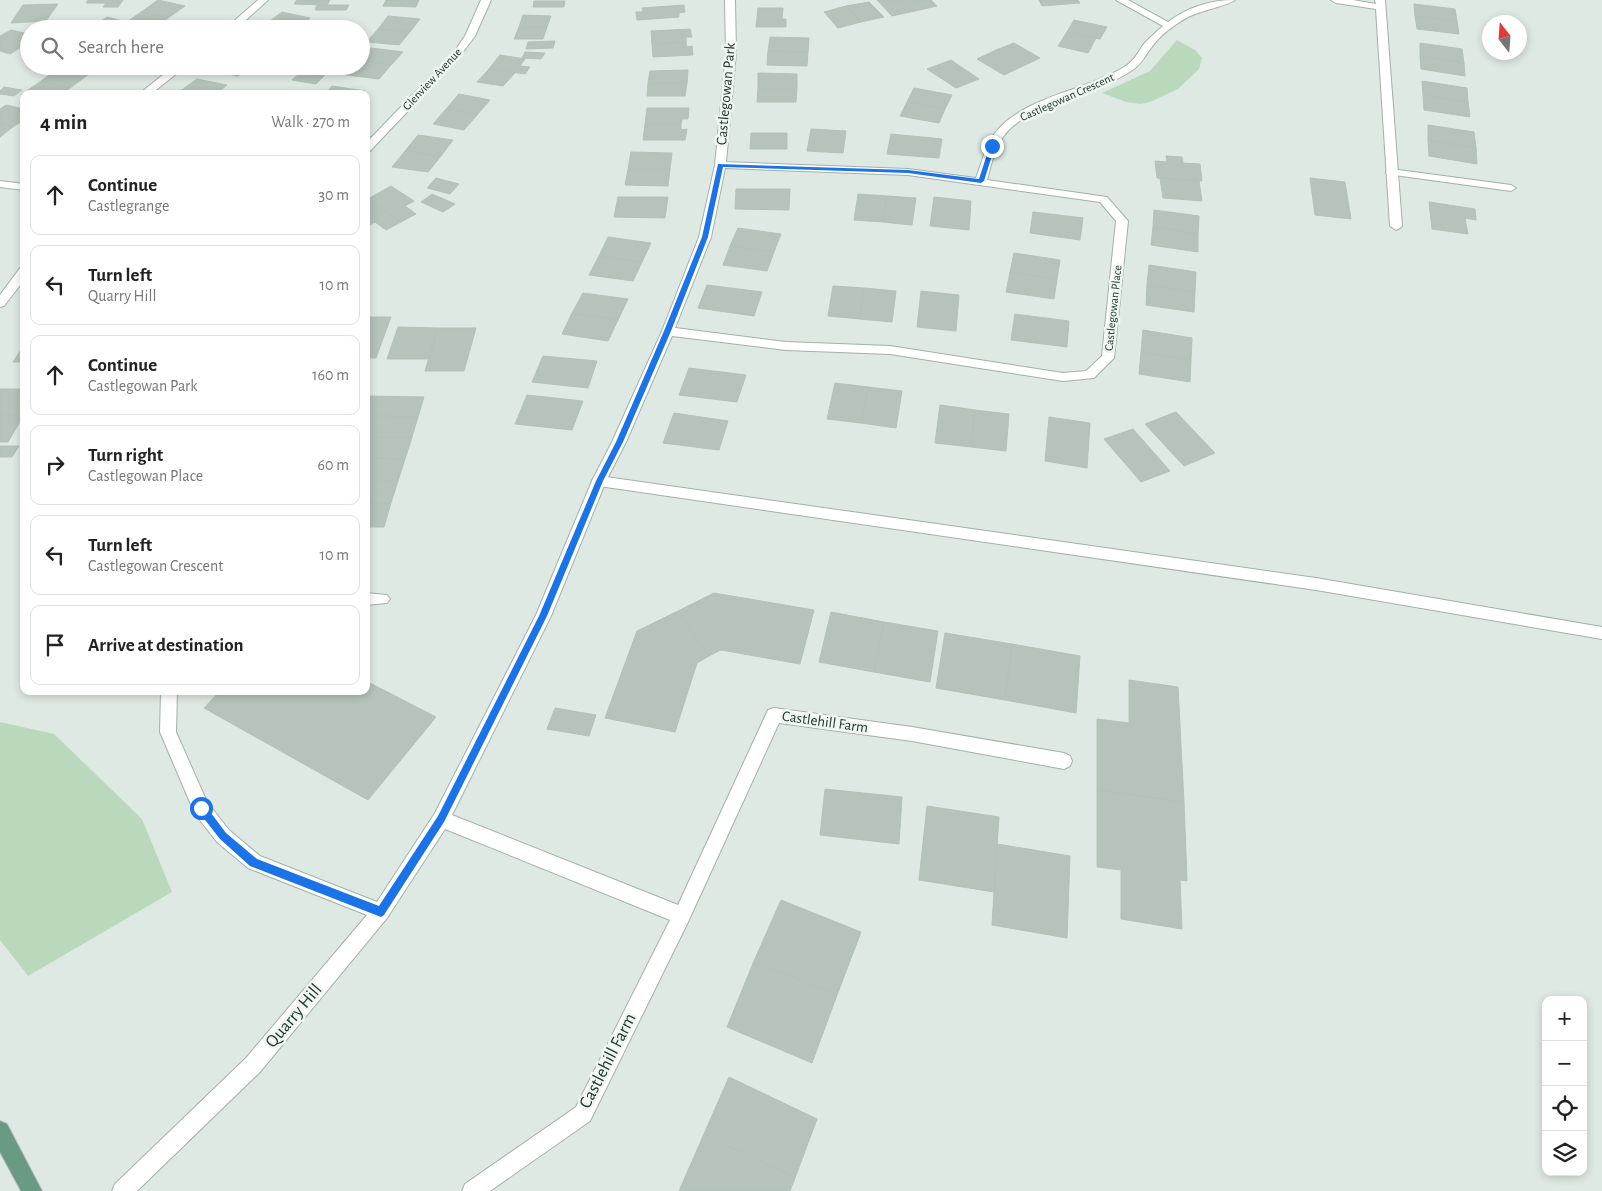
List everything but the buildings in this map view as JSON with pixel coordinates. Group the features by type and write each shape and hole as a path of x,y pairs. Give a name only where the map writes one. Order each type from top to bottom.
{"main road":[{"path":"0,1131 32,1191"}],"street":[{"path":"240,20 263,0"},
{"name":"Glenview Avenue","path":"370,145 457,54 470,36 486,0"},
{"name":"Castlegowan Park","path":"441,819 543,616 599,481 619,442 668,331 705,237 720,165 731,53 730,0"},
{"path":"1121,0 1170,26"},
{"name":"Castlegowan Crescent","path":"981,181 992,146 1002,131 1018,118 1112,77 1136,63 1148,45 1184,15 1202,6 1230,0"},
{"path":"1336,0 1380,4 1396,226"},
{"path":"149,90 169,75"},
{"name":"Castlegowan Place","path":"668,331 786,346 890,350 1063,377 1089,375 1108,358 1122,222 1103,199 908,172 720,165"},
{"path":"1391,172 1511,188"},
{"path":"0,184 20,186"},
{"path":"0,304 20,276"},
{"path":"599,481 1316,584 1602,633"},
{"path":"370,599 382,599"},
{"path":"169,695 168,732 201,808 223,836 254,862 381,912"},
{"name":"Castlehill Farm","path":"472,1191 582,1114 682,916 774,715 912,734 1064,761"},
{"path":"441,819 682,916"},
{"name":"Quarry Hill","path":"122,1191 253,1065 381,912 441,819"}],"green space":[{"path":"1177,40 1195,50 1202,58 1199,69 1178,89 1150,102 1141,104 1126,102 1102,93 1150,71"},
{"path":"0,722 54,734 142,819 172,892 28,976 0,940"}],"route":[{"path":"201,808 223,836 254,862 381,912 441,819 543,616 599,481 619,442 668,331 705,237 720,165 908,172 981,181 992,146"}]}
